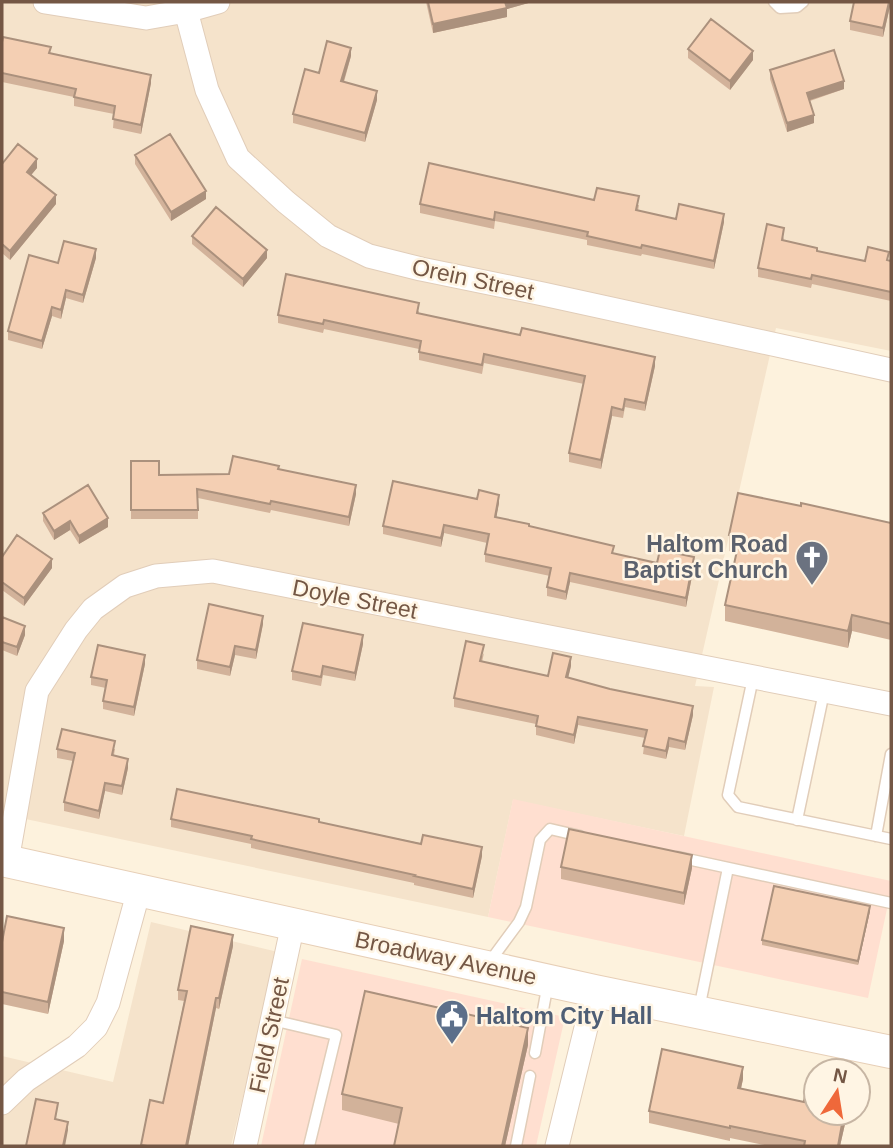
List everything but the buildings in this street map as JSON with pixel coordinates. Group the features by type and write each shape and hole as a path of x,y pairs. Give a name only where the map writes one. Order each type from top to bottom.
{"main road":[{"name":"Broadway Avenue","path":"4,860 595,991 891,1052"}],"street":[{"path":"45,2 146,18 218,2"},
{"name":"Orein Street","path":"186,11 206,90 238,158 328,236 369,256 421,269 891,370"},
{"name":"Doyle Street","path":"4,860 37,691 76,630 93,609 125,586 156,576 213,571 891,704"},
{"path":"2,1103 26,1080 77,1046 96,1027 108,1003 139,890"},
{"name":"Field Street","path":"247,1146 293,924"},
{"path":"557,1146 595,991"}],"lane":[{"path":"774,2 780,8 797,7 803,2"},
{"path":"753,678 728,794 737,807 891,839"},
{"path":"797,820 824,691"},
{"path":"876,836 891,754"},
{"path":"486,967 519,922 526,907 540,840 550,829 588,837"},
{"path":"664,854 891,903"},
{"path":"699,1012 728,868"},
{"path":"535,1052 549,980"},
{"path":"272,1020 336,1035 309,1146"},
{"path":"516,1146 530,1076"}],"shaded area":[{"path":"2,2 891,2 891,351 776,328 695,686 714,687 684,836 513,800 488,917 2,814"},
{"path":"513,799 891,881 868,998 488,917"},
{"path":"151,922 278,952 231,1146 2,1146 2,1056 113,1082"},
{"path":"302,959 565,1017 536,1146 261,1146"}],"place":[{"name":"Haltom Road Baptist Church","path":"812,587"},
{"name":"Haltom City Hall","path":"452,1046"}]}
